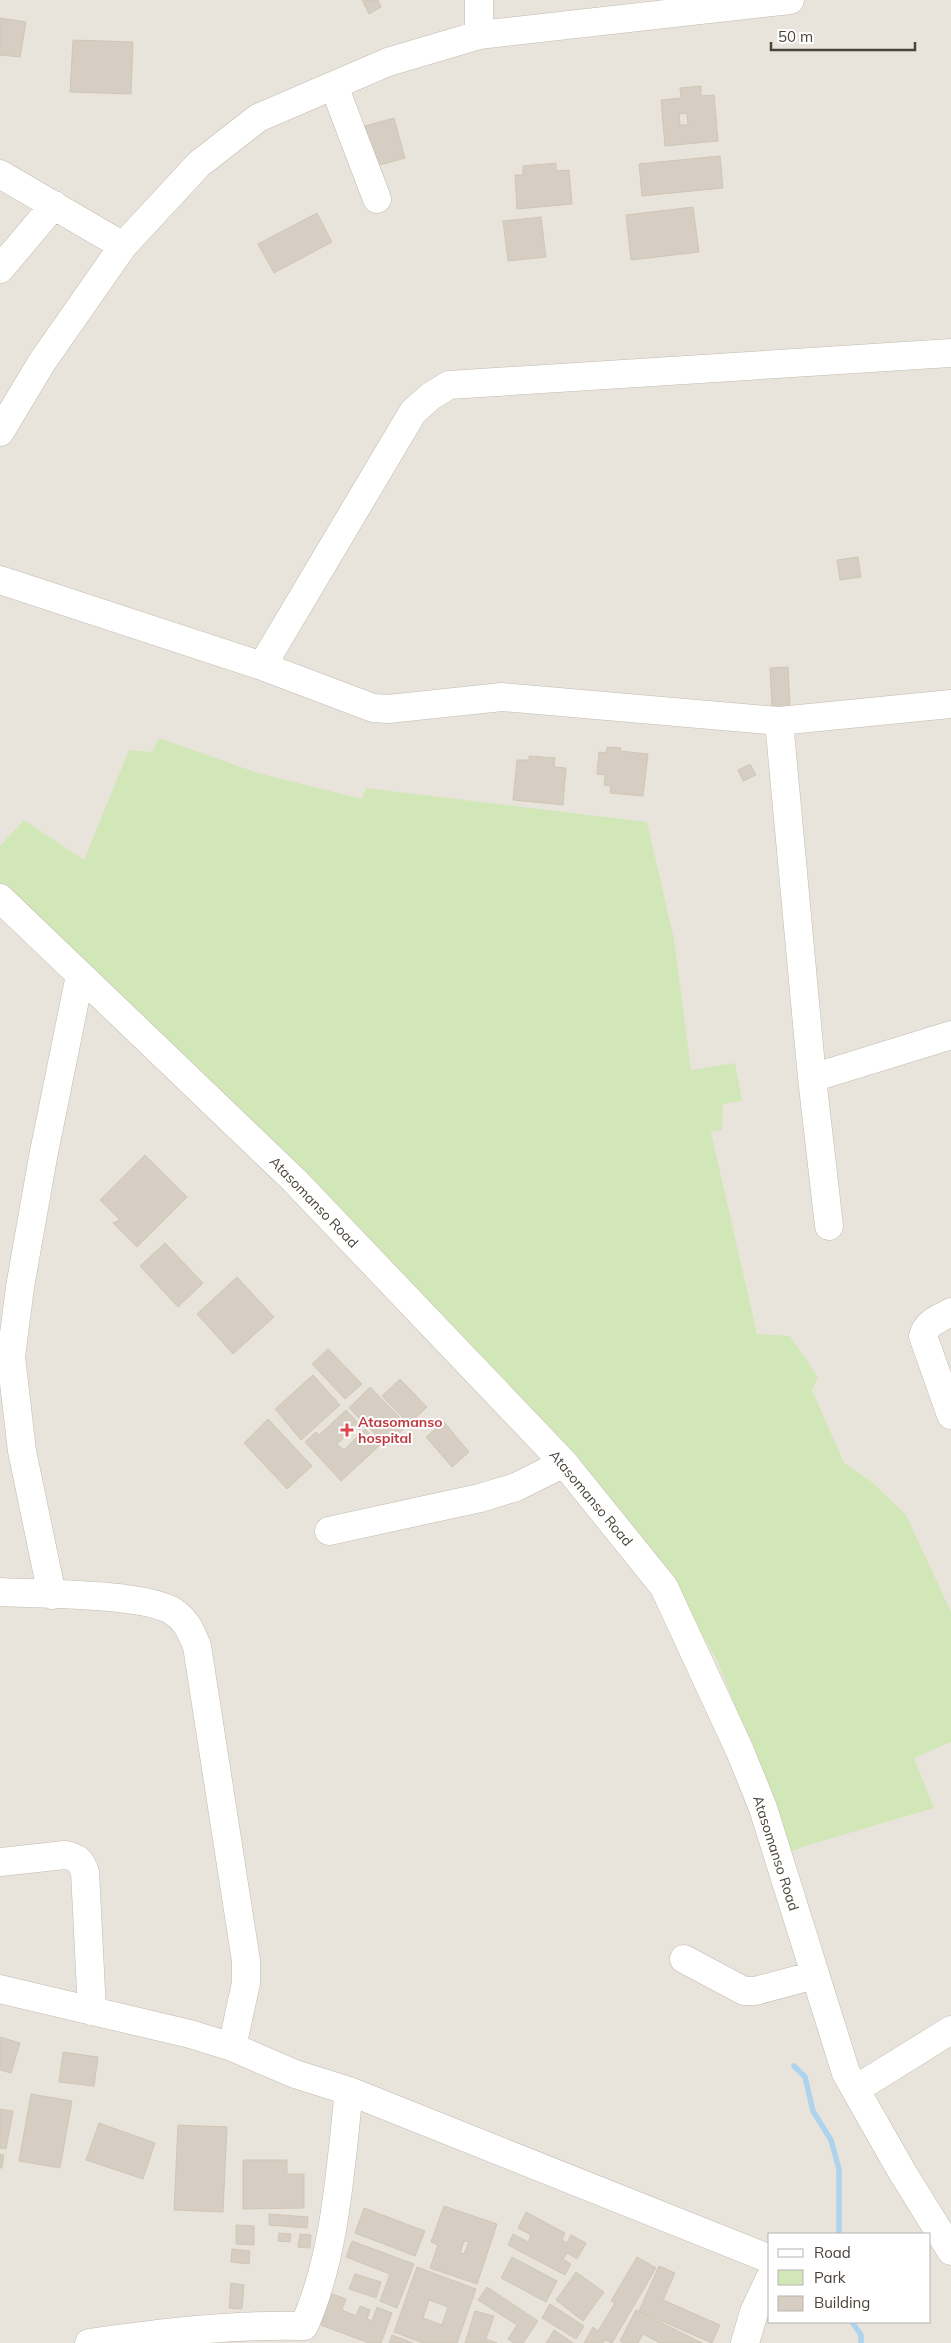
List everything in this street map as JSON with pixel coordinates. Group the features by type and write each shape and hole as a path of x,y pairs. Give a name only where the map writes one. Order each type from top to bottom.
{"street":[{"path":"479,0 479,35"},
{"path":"0,432 7,404 42,362 123,246 200,164 258,118 388,62 479,35 657,7 790,0"},
{"path":"334,86 377,199"},
{"path":"0,174 123,246"},
{"path":"0,270 54,205"},
{"path":"262,666 413,412 431,396 448,385 951,353"},
{"path":"0,580 262,666 373,708 388,709 502,697 779,721 951,704"},
{"path":"779,721 812,1078 829,1226"},
{"name":"Atasomanso Road","path":"0,898 294,1180 564,1463 664,1587 740,1751 763,1808 846,2073 942,2249"},
{"path":"52,1595 22,1451 11,1357 20,1286 43,1157 80,975"},
{"path":"812,1078 951,1035"},
{"path":"951,1312 926,1328 923,1336 951,1415"},
{"path":"329,1531 480,1498 516,1487 564,1463"},
{"path":"0,1592 148,1602 173,1611 189,1626 197,1646 246,1962 246,1983 232,2047"},
{"path":"0,1862 65,1855 74,1857 82,1862 85,1872 92,2011"},
{"path":"684,1959 744,1991 755,1991 815,1975"},
{"path":"0,1989 232,2047 295,2074 349,2091 768,2258"},
{"path":"856,2090 951,2030"},
{"path":"89,2343 159,2333 271,2326 310,2335 335,2215 349,2091"},
{"path":"745,2343 754,2312 768,2282"}],"shaded area":[{"path":"0,0 951,0 951,2343 0,2343"}],"green space":[{"path":"159,738 258,773 362,799 366,788 647,822 674,939 691,1070 735,1063 742,1101 723,1104 722,1130 711,1132 757,1334 790,1336 818,1377 812,1390 844,1463 872,1482 906,1515 951,1612 951,1742 914,1758 934,1808 802,1847 784,1855 764,1780 717,1660 667,1577 0,888 0,846 24,820 84,860 129,750 152,752"}],"building":[{"path":"362,0 378,0 381,7 369,14"},
{"path":"0,18 26,22 20,57 0,55"},
{"path":"73,40 133,42 131,94 70,92"},
{"path":"701,86 701,96 714,95 718,141 665,146 661,100 681,98 680,88","holes":["687,113 688,125 680,125 679,114"]},
{"path":"394,118 405,158 376,166 365,126"},
{"path":"720,156 723,188 642,196 639,164"},
{"path":"556,163 556,171 569,170 572,204 517,209 515,175 523,175 523,166"},
{"path":"693,207 699,252 631,260 626,215"},
{"path":"317,213 332,242 274,273 258,244"},
{"path":"541,217 546,257 508,261 503,221"},
{"path":"858,557 861,577 840,580 837,560"},
{"path":"788,667 790,706 772,707 770,668"},
{"path":"607,747 621,748 620,751 648,754 643,796 610,793 611,786 604,785 605,775 597,774 599,752 606,753"},
{"path":"529,756 555,758 554,767 566,768 563,805 513,800 517,760 529,760"},
{"path":"750,764 756,775 743,781 738,770"},
{"path":"145,1155 187,1197 137,1247 113,1223 120,1220 100,1200"},
{"path":"165,1243 203,1283 178,1307 140,1266"},
{"path":"237,1277 274,1317 233,1354 197,1314"},
{"path":"328,1349 362,1384 345,1399 312,1364"},
{"path":"313,1375 340,1405 301,1440 275,1409"},
{"path":"400,1379 427,1407 409,1424 382,1396"},
{"path":"370,1387 407,1425 387,1446 349,1408"},
{"path":"346,1410 359,1424 337,1444 344,1450 365,1429 380,1445 341,1481 305,1442 316,1432 319,1435"},
{"path":"268,1419 312,1466 287,1489 244,1443"},
{"path":"444,1422 469,1452 452,1467 426,1437"},
{"path":"0,2037 20,2043 11,2073 0,2070"},
{"path":"63,2052 98,2057 94,2086 59,2082"},
{"path":"31,2094 72,2101 60,2168 19,2161"},
{"path":"0,2109 13,2111 6,2149 0,2148"},
{"path":"99,2123 155,2143 143,2179 86,2160"},
{"path":"178,2125 227,2127 223,2212 174,2210"},
{"path":"0,2154 4,2155 2,2168 0,2168"},
{"path":"243,2160 287,2160 287,2174 304,2174 304,2208 243,2209"},
{"path":"444,2206 497,2224 477,2284 430,2268 438,2245 431,2242","holes":["464,2241 469,2242 464,2254 460,2253"]},
{"path":"364,2208 425,2231 415,2256 355,2233"},
{"path":"526,2212 565,2233 562,2240 567,2243 571,2235 586,2243 577,2259 567,2253 563,2259 571,2264 565,2275 508,2245 513,2234 528,2242 531,2235 518,2228"},
{"path":"269,2214 308,2217 307,2228 269,2225"},
{"path":"236,2225 254,2226 254,2245 236,2244"},
{"path":"279,2233 291,2234 290,2242 278,2241"},
{"path":"300,2234 311,2235 310,2248 298,2247"},
{"path":"352,2241 414,2264 397,2308 380,2301 390,2274 346,2257"},
{"path":"232,2249 250,2251 249,2264 231,2262"},
{"path":"512,2257 557,2281 546,2302 501,2278"},
{"path":"637,2257 656,2268 612,2343 605,2340 603,2343 584,2343 593,2327 598,2331 615,2303 611,2301"},
{"path":"659,2266 675,2273 663,2300 720,2325 712,2343 639,2311"},
{"path":"417,2267 476,2289 457,2343 423,2343 394,2332","holes":["429,2300 448,2307 442,2325 423,2318"]},
{"path":"576,2272 604,2292 583,2321 556,2300"},
{"path":"355,2274 381,2282 376,2298 349,2289"},
{"path":"231,2283 244,2285 242,2309 229,2308"},
{"path":"487,2287 538,2321 523,2343 514,2343 508,2339 517,2325 478,2300"},
{"path":"330,2293 346,2299 342,2310 356,2316 360,2306 370,2310 367,2319 372,2321 377,2307 392,2313 381,2343 369,2343 318,2324"},
{"path":"550,2304 584,2326 576,2339 542,2318"},
{"path":"636,2310 702,2343 660,2343 643,2334 638,2343 624,2343 620,2341"},
{"path":"475,2311 494,2316 486,2339 497,2343 465,2343"},
{"path":"554,2330 573,2343 546,2343"},
{"path":"392,2335 413,2343 389,2343"}],"waterway":[{"path":"794,2066 805,2077 813,2111 831,2140 839,2169 839,2233"},
{"path":"853,2323 861,2335 861,2343"}],"place":[{"name":"Atasomanso hospital","path":"347,1430"}]}
